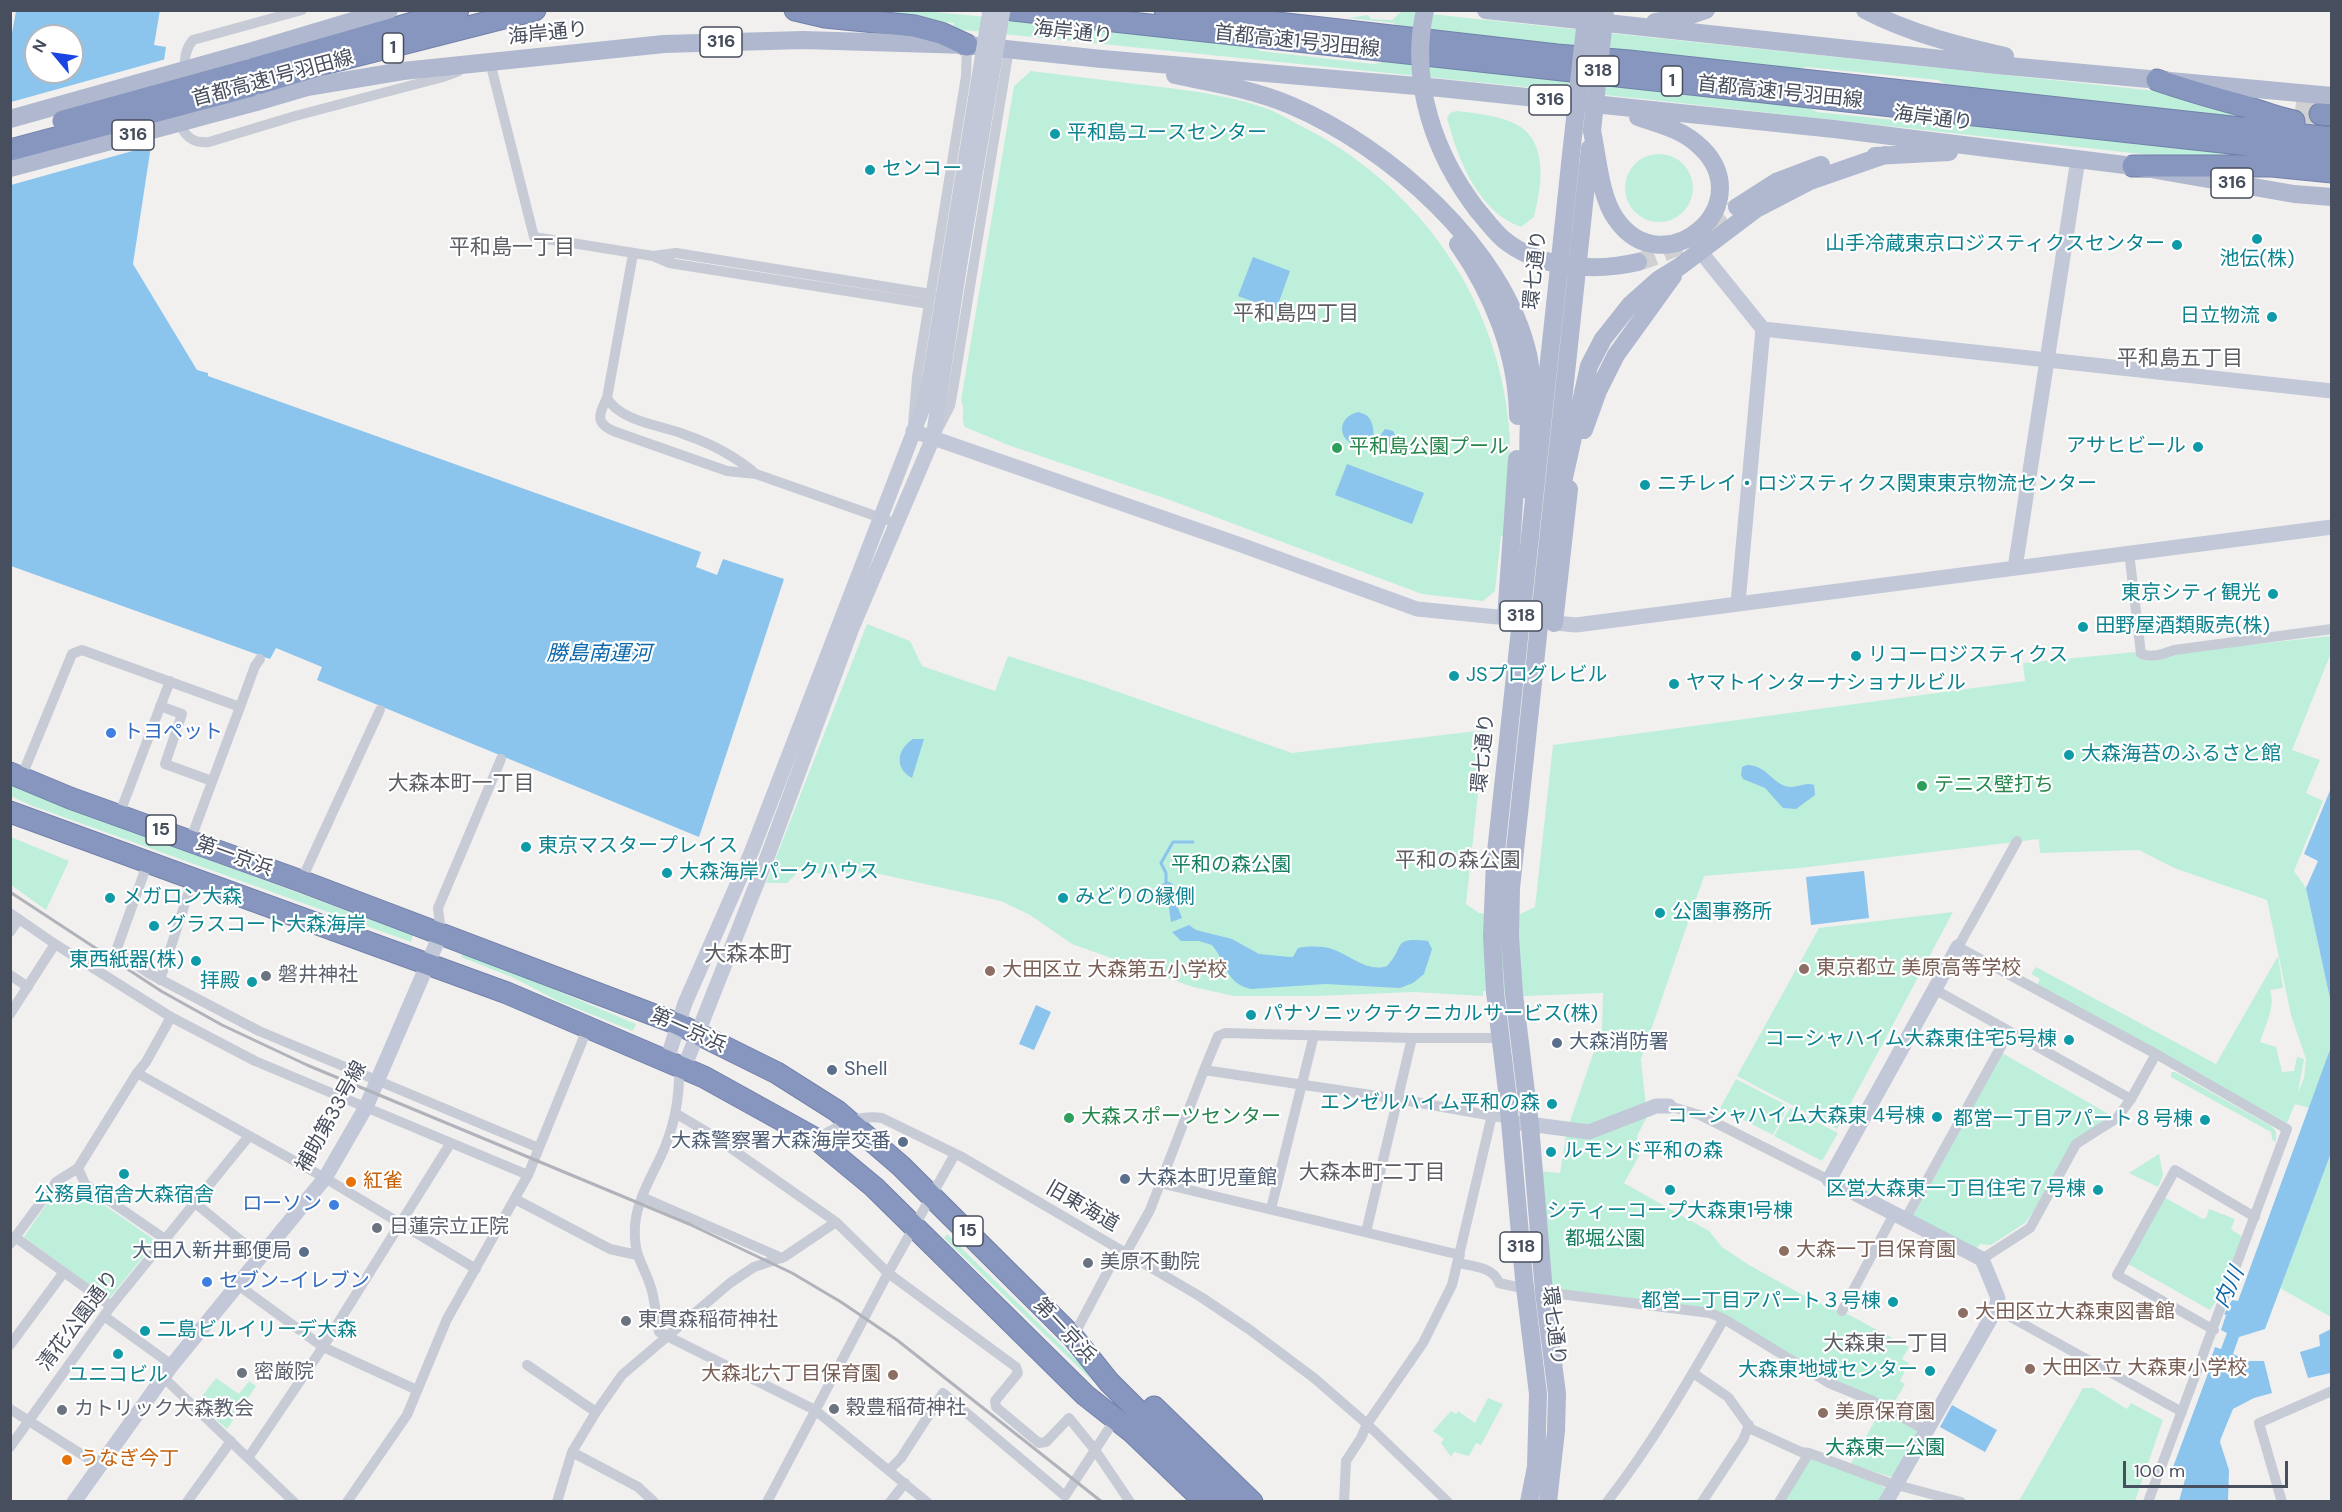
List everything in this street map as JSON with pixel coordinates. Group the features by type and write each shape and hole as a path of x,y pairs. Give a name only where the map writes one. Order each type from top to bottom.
{"highway":[{"name":"首都高速1号羽田線","path":"10,135 249,78 391,48 536,10"},
{"path":"795,10 825,17 921,27 967,45"},
{"name":"首都高速1号羽田線","path":"1013,10 2331,154"},
{"name":"首都高速1号羽田線","path":"1165,10 1557,56 2328,118"},
{"path":"1262,10 1365,32"},
{"name":"首都高速1号羽田線","path":"10,150 249,78 452,11"},
{"path":"391,48 429,50 449,46"},
{"path":"2157,80 2272,117 2294,116"},
{"path":"2277,166 2287,163 2331,166"},
{"path":"2133,166 2277,166 2331,172"},
{"name":"第一京浜","path":"16,776 441,933 687,1029 777,1073 849,1120 932,1196 1078,1342 1109,1382 1230,1502"},
{"name":"第一京浜","path":"10,812 428,963 677,1064 735,1092 816,1139 874,1187 1085,1395 1132,1432 1205,1502"},
{"name":"15","path":"1078,1342 1143,1396 1252,1502"},
{"name":"15","path":"1085,1395 1110,1427 1185,1502"}],"main road":[{"name":"海岸通り","path":"10,168 249,78 389,10"},
{"path":"1425,10 1420,58 1428,114 1441,153 1459,185 1478,211 1503,238 1539,258 1566,265 1599,267 1638,262"},
{"path":"1486,10 1575,15"},
{"path":"1543,10 1630,25 2157,80 2328,118"},
{"name":"環七通り","path":"1586,166 1583,46 1587,10"},
{"name":"環七通り","path":"1529,1502 1536,1467 1538,1394 1526,1289 1501,1117 1501,1038 1495,992 1492,936 1495,861 1529,544 1571,241 1592,131 1605,10"},
{"path":"1630,25 1688,16 1706,10"},
{"path":"1865,10 1906,29 1963,46 2076,72"},
{"path":"1575,15 1583,46"},
{"name":"海岸通り","path":"10,119 249,78 307,87 403,71 664,44 842,40 967,45 1429,87 1737,118 1996,149"},
{"path":"1102,59 1212,82 1287,104 1326,122 1365,146 1423,194 1461,231 1490,269 1515,313 1526,346 1530,376 1529,544"},
{"path":"1586,166 1605,195 1615,218 1630,234 1650,243 1670,244 1692,237 1703,229 1716,209 1720,186 1718,174 1706,153 1697,144 1676,130 1611,107"},
{"path":"1737,207 1776,182 1816,166 1861,157 1996,149"},
{"name":"316","path":"1996,149 2133,166 2294,194 2331,197"},
{"path":"1548,547 1585,380 1594,353 1629,305 1658,280 1756,209 1782,194 1842,169 1886,155"},
{"path":"1423,194 1469,260 1483,285 1506,341 1514,372 1518,402 1518,435 1506,619"},
{"name":"環七通り","path":"1548,1502 1556,1431 1557,1394 1544,1292 1530,1125 1514,994 1511,888 1548,547 1571,241"},
{"path":"1554,622 1568,498 1580,442 1590,413 1616,355 1679,267"}],"street":[{"path":"302,10 193,40 185,54 179,122 183,132 200,143 209,142 295,116 442,77 483,63 534,237 653,256 669,263 930,299"},
{"path":"933,438 954,262 990,10"},
{"path":"927,1502 815,1410 659,1332 651,1288 637,1256 636,1223 642,1197 662,1154 675,1113 680,1088 677,1064 687,1029 693,983 751,853 926,400 1002,10"},
{"path":"913,431 914,398 966,76 967,45"},
{"path":"687,1029 768,855 852,628 933,438 950,406 1009,49"},
{"path":"2015,568 2078,159"},
{"path":"1700,251 1763,329 1738,603"},
{"path":"633,254 607,398 599,413 599,419 609,429 727,471 756,474 897,524"},
{"path":"1763,329 2331,391"},
{"path":"607,398 619,412 698,440 738,459 756,474"},
{"path":"913,431 1417,609 1576,625 2331,527"},
{"path":"2129,552 2141,654 2161,655 2174,650 2331,629"},
{"path":"16,776 72,654 82,650 240,707"},
{"path":"190,841 255,666 260,659"},
{"path":"119,815 170,681"},
{"path":"160,706 183,714 165,764 213,781"},
{"path":"301,881 380,710"},
{"path":"441,933 438,908 501,759"},
{"path":"1829,1180 2018,841"},
{"path":"148,862 116,951 160,980 259,1030 539,1148"},
{"path":"160,980 193,879"},
{"path":"10,932 15,916 171,1017 255,1061 528,1175"},
{"name":"補助第33号線","path":"75,1502 167,1371 325,1178 366,1107 441,933"},
{"path":"10,1014 55,944"},
{"path":"1958,947 2156,1054 2288,1129 2148,1502"},
{"path":"10,975 28,987"},
{"path":"1934,989 2131,1098"},
{"path":"111,1306 64,1272 13,1240 56,1182 78,1168 137,1072 146,1062 171,1017"},
{"path":"347,1502 407,1415 447,1319 528,1175 588,1027"},
{"path":"1842,1311 2009,1032"},
{"path":"1078,1342 1122,1251 1150,1210 1218,1036 1225,1033 1501,1038"},
{"path":"1271,1209 1314,1035"},
{"path":"1366,1232 1412,1038"},
{"path":"1982,1259 2030,1228 2076,1144 2117,1118 2156,1054"},
{"path":"1204,1070 1398,1099 1501,1117 1530,1125 1589,1132 1656,1106 1669,1106 1700,1115 1982,1259 1998,1299 1996,1309 1886,1502"},
{"path":"137,1072 325,1178 476,1269"},
{"path":"675,1113 712,1135 836,1222 888,1273 1016,1366 1018,1373 995,1401 996,1408 1039,1444 1046,1442 1070,1418 1130,1502"},
{"name":"旧東海道","path":"816,1139 849,1120 874,1117 882,1118 955,1154 1201,1297 1251,1330 1314,1378 1367,1424 1448,1502"},
{"path":"1344,1502 1346,1461 1367,1424 1423,1343 1452,1285 1501,1117"},
{"name":"清花公園通り","path":"10,1447 111,1306 249,1136"},
{"path":"248,1458 323,1347 450,1144"},
{"path":"767,1502 888,1273 955,1154"},
{"path":"78,1168 85,1184 165,1239"},
{"path":"2214,1330 2117,1275 2175,1170 2255,1217"},
{"path":"1160,1183 1366,1232 1459,1259 1488,1270 1497,1277 1499,1283 1526,1289"},
{"path":"642,1197 782,1258"},
{"path":"515,1199 610,1249 637,1256"},
{"path":"195,1203 261,1257"},
{"path":"557,1502 572,1452 622,1375 730,1283 754,1267 782,1258 836,1222"},
{"path":"10,1345 64,1272"},
{"path":"238,1285 323,1347 417,1390"},
{"path":"1544,1292 1710,1313 1724,1319 1829,1383 1873,1401 1927,1431"},
{"path":"1996,1309 2182,1412"},
{"path":"104,1316 167,1371 231,1441 290,1500"},
{"path":"1607,1502 1641,1457 1724,1319"},
{"path":"527,1365 596,1412"},
{"path":"1693,1373 1728,1397 1751,1429 1802,1452 1889,1483 1898,1484 1929,1497 1961,1502"},
{"path":"2282,1502 2259,1423 2331,1391"},
{"path":"889,1470 901,1458 944,1393 1065,1496 1110,1427"},
{"path":"10,1410 100,1466"},
{"path":"1702,1502 1743,1440 1749,1425"},
{"path":"187,1502 231,1441"},
{"path":"572,1452 638,1487 654,1502"},
{"path":"1780,1501 1809,1453"},
{"path":"890,1502 905,1483"}],"green space":[{"path":"838,11 925,11 1242,42 1260,51 1374,64 1395,59 1800,103 1817,112 1932,124 1948,119 2331,161 2196,160 1644,99 954,29 954,23"},
{"path":"1402,11 2156,91 2247,117 2331,126 2331,130 1955,89 1938,80 1806,67 1786,72 1406,30 1393,23 1349,18 1368,15 1371,19 1392,20"},
{"path":"1031,71 1205,93 1265,108 1340,148 1378,177 1413,210 1443,248 1468,289 1488,332 1502,379 1509,427 1510,468 1505,536 1501,536 1495,591 1483,601 1422,594 1167,499 1008,445 965,427 961,400 1014,86"},
{"path":"1456,111 1511,122 1524,129 1532,139 1538,150 1541,177 1534,217 1521,227 1506,220 1493,209 1472,182 1457,150 1447,118 1450,113"},
{"path":"1652,154 1666,154 1678,159 1688,169 1693,188 1688,207 1678,217 1666,222 1652,222 1640,217 1630,207 1625,195 1625,181 1630,169 1640,159"},
{"name":"平和の森公園","path":"867,624 910,641 922,666 995,691 1008,656 1093,683 1292,753 1485,730 1466,904 1479,913 1518,915 1535,907 1553,745 2025,681 2023,663 2136,652 2137,658 2155,660 2172,653 2331,636 2331,653 2292,750 2320,760 2306,793 2323,801 2294,871 2306,888 2331,1003 2331,1040 2328,1060 2309,1108 2295,1104 2287,1123 2036,987 2040,979 2031,974 2036,967 2216,1064 2278,956 2283,988 2270,990 2271,1009 2260,1042 2276,1047 2282,1072 2294,1071 2297,1057 2304,1059 2298,1092 2304,1078 2306,1059 2291,1015 2267,900 2174,868 2139,850 2040,853 2039,839 1800,868 1704,876 1641,1059 1647,1117 1637,1136 1639,1156 1624,1183 1709,1231 1722,1247 1749,1265 1801,1294 1834,1310 1842,1311 1909,1347 1902,1359 1909,1363 1900,1381 1905,1384 1891,1408 1827,1380 1724,1317 1551,1291 1539,1171 1560,1173 1567,1130 1602,1028 1603,993 1526,996 1483,991 1483,996 1413,992 1317,996 1234,996 1193,987 1072,944 1030,915 1001,901 871,872 822,874 801,869 787,883 766,883"},
{"path":"11,784 65,807 413,935 411,942 30,805 11,796"},
{"path":"11,837 69,861 46,910 11,885"},
{"path":"1953,912 1837,1129 1737,1076 1819,928"},
{"path":"463,951 636,1024 633,1031 558,1001 514,978 461,957"},
{"path":"2002,1053 2114,1117 2073,1143 2058,1176 2025,1223 1991,1245 1980,1244 1975,1251 1912,1218"},
{"path":"2171,1072 2175,1072 2271,1126 2276,1131 2276,1142 2272,1140 2271,1132 2171,1077"},
{"path":"1736,1079 1788,1106 1773,1135 1720,1108"},
{"path":"1790,1108 1838,1133 1822,1161 1774,1136"},
{"path":"2331,1153 2331,1317 2280,1288"},
{"path":"2159,1154 2163,1175 2158,1187 2129,1173"},
{"path":"71,1182 156,1241 109,1299 24,1237 59,1186"},
{"path":"2164,1197 2203,1219 2206,1218 2209,1209 2235,1219 2231,1229 2244,1238 2225,1288 2220,1287 2219,1290 2223,1291 2210,1310 2128,1264"},
{"path":"947,1234 1100,1383 1098,1386 944,1238"},
{"path":"216,1378 239,1394 249,1381 256,1386 227,1429 197,1403"},
{"path":"2083,1388 2093,1388 2127,1409 2131,1403 2163,1420 2135,1501 2019,1501"},
{"path":"1488,1398 1503,1404 1481,1445 1476,1443 1469,1456 1454,1452 1451,1457 1441,1443 1444,1439 1433,1431 1451,1411 1456,1414 1458,1411 1475,1423"},
{"name":"大森東一公園","path":"1881,1410 1920,1432 1895,1478 1850,1465"},
{"path":"1809,1458 1866,1477 1888,1490 1880,1501 1789,1502 1783,1498"}],"water":[{"name":"勝島南運河","path":"160,10 154,45 166,47 133,264 197,370 208,373 208,376 701,552 696,567 717,575 723,559 784,579 699,837 317,680 322,667 276,648 270,659 11,566 10,44 16,11"},
{"path":"1253,257 1290,271 1276,310 1238,296"},
{"path":"1358,412 1366,415 1371,421 1374,437 1379,437 1385,429 1393,431 1395,444 1388,447 1380,443 1357,446 1350,443 1343,434 1343,423"},
{"path":"1347,464 1424,493 1412,524 1335,495"},
{"path":"913,739 924,739 912,778 902,769 900,758 904,748"},
{"path":"1747,765 1758,767 1785,786 1814,785 1815,795 1796,809 1783,808 1765,788 1743,779 1742,767"},
{"path":"2331,788 2331,1003 2306,888 2318,861 2304,854"},
{"path":"1864,871 1869,918 1811,925 1806,877"},
{"path":"1167,881 1173,884 1174,898 1182,918 1171,922 1167,893 1160,891 1161,885"},
{"path":"1189,925 1196,930 1232,939 1259,954 1293,957 1298,948 1324,947 1366,965 1380,968 1387,966 1401,944 1409,940 1428,941 1432,949 1424,974 1413,983 1400,988 1325,984 1251,989 1242,986 1231,977 1212,945 1199,941 1181,941 1172,932"},
{"path":"1036,1005 1051,1012 1034,1050 1019,1044"},
{"name":"内川","path":"2331,1047 2331,1153 2265,1329 2239,1337 2233,1354 2240,1355 2239,1361 2264,1361 2272,1393 2254,1398 2233,1409 2221,1438 2220,1442 2229,1470 2228,1501 2179,1501 2186,1476 2183,1471 2173,1467 2210,1368 2208,1367 2215,1347 2221,1349 2227,1333 2221,1330 2226,1315 2224,1314 2232,1300 2238,1301"},
{"path":"2331,1329 2331,1373 2308,1378 2300,1352 2320,1346 2319,1335"},
{"path":"1952,1405 1997,1430 1985,1452 1940,1427"}],"pier":[{"path":"166,59 154,145 11,185 11,102 76,84 84,84 84,82"}],"waterway":[{"path":"1166,885 1166,873 1161,863 1173,842 1193,842"}],"tunnel":[{"path":"2295,111 2320,114"},
{"path":"1638,262 1690,239 1737,207"}],"railway":[{"path":"10,892 161,991 222,1025 307,1065 689,1224 792,1273 841,1302 897,1340 1102,1502"}],"place":[{"name":"平和島ユースセンター","path":"1055,134"},
{"name":"センコー","path":"870,170"},
{"name":"池伝(株)","path":"2257,239"},
{"name":"山手冷蔵東京ロジスティクスセンター","path":"2177,245"},
{"name":"日立物流","path":"2272,317"},
{"name":"アサヒビール","path":"2198,447"},
{"name":"平和島公園プール","path":"1337,448"},
{"name":"ニチレイ・ロジスティクス関東東京物流センター","path":"1645,485"},
{"name":"東京シティ観光","path":"2273,594"},
{"name":"田野屋酒類販売(株)","path":"2083,627"},
{"name":"リコーロジスティクス","path":"1856,656"},
{"name":"JSプログレビル","path":"1454,676"},
{"name":"ヤマトインターナショナルビル","path":"1674,684"},
{"name":"トヨペット","path":"111,733"},
{"name":"大森海苔のふるさと館","path":"2069,755"},
{"name":"テニス壁打ち","path":"1922,786"},
{"name":"東京マスタープレイス","path":"526,847"},
{"name":"大森海岸パークハウス","path":"667,873"},
{"name":"メガロン大森","path":"110,898"},
{"name":"みどりの縁側","path":"1063,898"},
{"name":"公園事務所","path":"1660,913"},
{"name":"グラスコート大森海岸","path":"154,926"},
{"name":"東西紙器(株)","path":"196,961"},
{"name":"東京都立 美原高等学校","path":"1804,969"},
{"name":"大田区立 大森第五小学校","path":"990,971"},
{"name":"磐井神社","path":"266,976"},
{"name":"拝殿","path":"252,982"},
{"name":"パナソニックテクニカルサービス(株)","path":"1251,1015"},
{"name":"コーシャハイム大森東住宅5号棟","path":"2069,1040"},
{"name":"大森消防署","path":"1557,1043"},
{"name":"Shell","path":"832,1070"},
{"name":"エンゼルハイム平和の森","path":"1552,1104"},
{"name":"コーシャハイム大森東 4号棟","path":"1937,1117"},
{"name":"大森スポーツセンター","path":"1069,1118"},
{"name":"都営一丁目アパート８号棟","path":"2205,1120"},
{"name":"大森警察署大森海岸交番","path":"903,1142"},
{"name":"ルモンド平和の森","path":"1551,1152"},
{"name":"公務員宿舎大森宿舎","path":"124,1174"},
{"name":"大森本町児童館","path":"1125,1179"},
{"name":"紅雀","path":"351,1182"},
{"name":"シティーコープ大森東1号棟","path":"1670,1190"},
{"name":"区営大森東一丁目住宅７号棟","path":"2098,1190"},
{"name":"ローソン","path":"334,1205"},
{"name":"日蓮宗立正院","path":"377,1228"},
{"name":"大森一丁目保育園","path":"1784,1251"},
{"name":"大田入新井郵便局","path":"304,1252"},
{"name":"美原不動院","path":"1088,1263"},
{"name":"セブン-イレブン","path":"207,1282"},
{"name":"都営一丁目アパート３号棟","path":"1893,1302"},
{"name":"大田区立大森東図書館","path":"1963,1313"},
{"name":"東貫森稲荷神社","path":"626,1321"},
{"name":"二島ビルイリーデ大森","path":"145,1331"},
{"name":"ユニコビル","path":"118,1354"},
{"name":"大田区立 大森東小学校","path":"2030,1369"},
{"name":"大森東地域センター","path":"1930,1371"},
{"name":"密厳院","path":"242,1373"},
{"name":"大森北六丁目保育園","path":"893,1375"},
{"name":"穀豊稲荷神社","path":"834,1409"},
{"name":"カトリック大森教会","path":"62,1410"},
{"name":"美原保育園","path":"1823,1413"},
{"name":"うなぎ今丁","path":"67,1460"}],"district":[{"name":"平和島一丁目","path":"512,248"},
{"name":"平和島四丁目","path":"1296,314"},
{"name":"平和島五丁目","path":"2180,359"},
{"name":"大森本町一丁目","path":"461,784"},
{"name":"平和の森公園","path":"1458,861"},
{"name":"大森本町","path":"748,955"},
{"name":"大森本町二丁目","path":"1372,1173"},
{"name":"大森東一丁目","path":"1886,1344"}],"park label":[{"name":"都堀公園","path":"1605,1240"}]}
